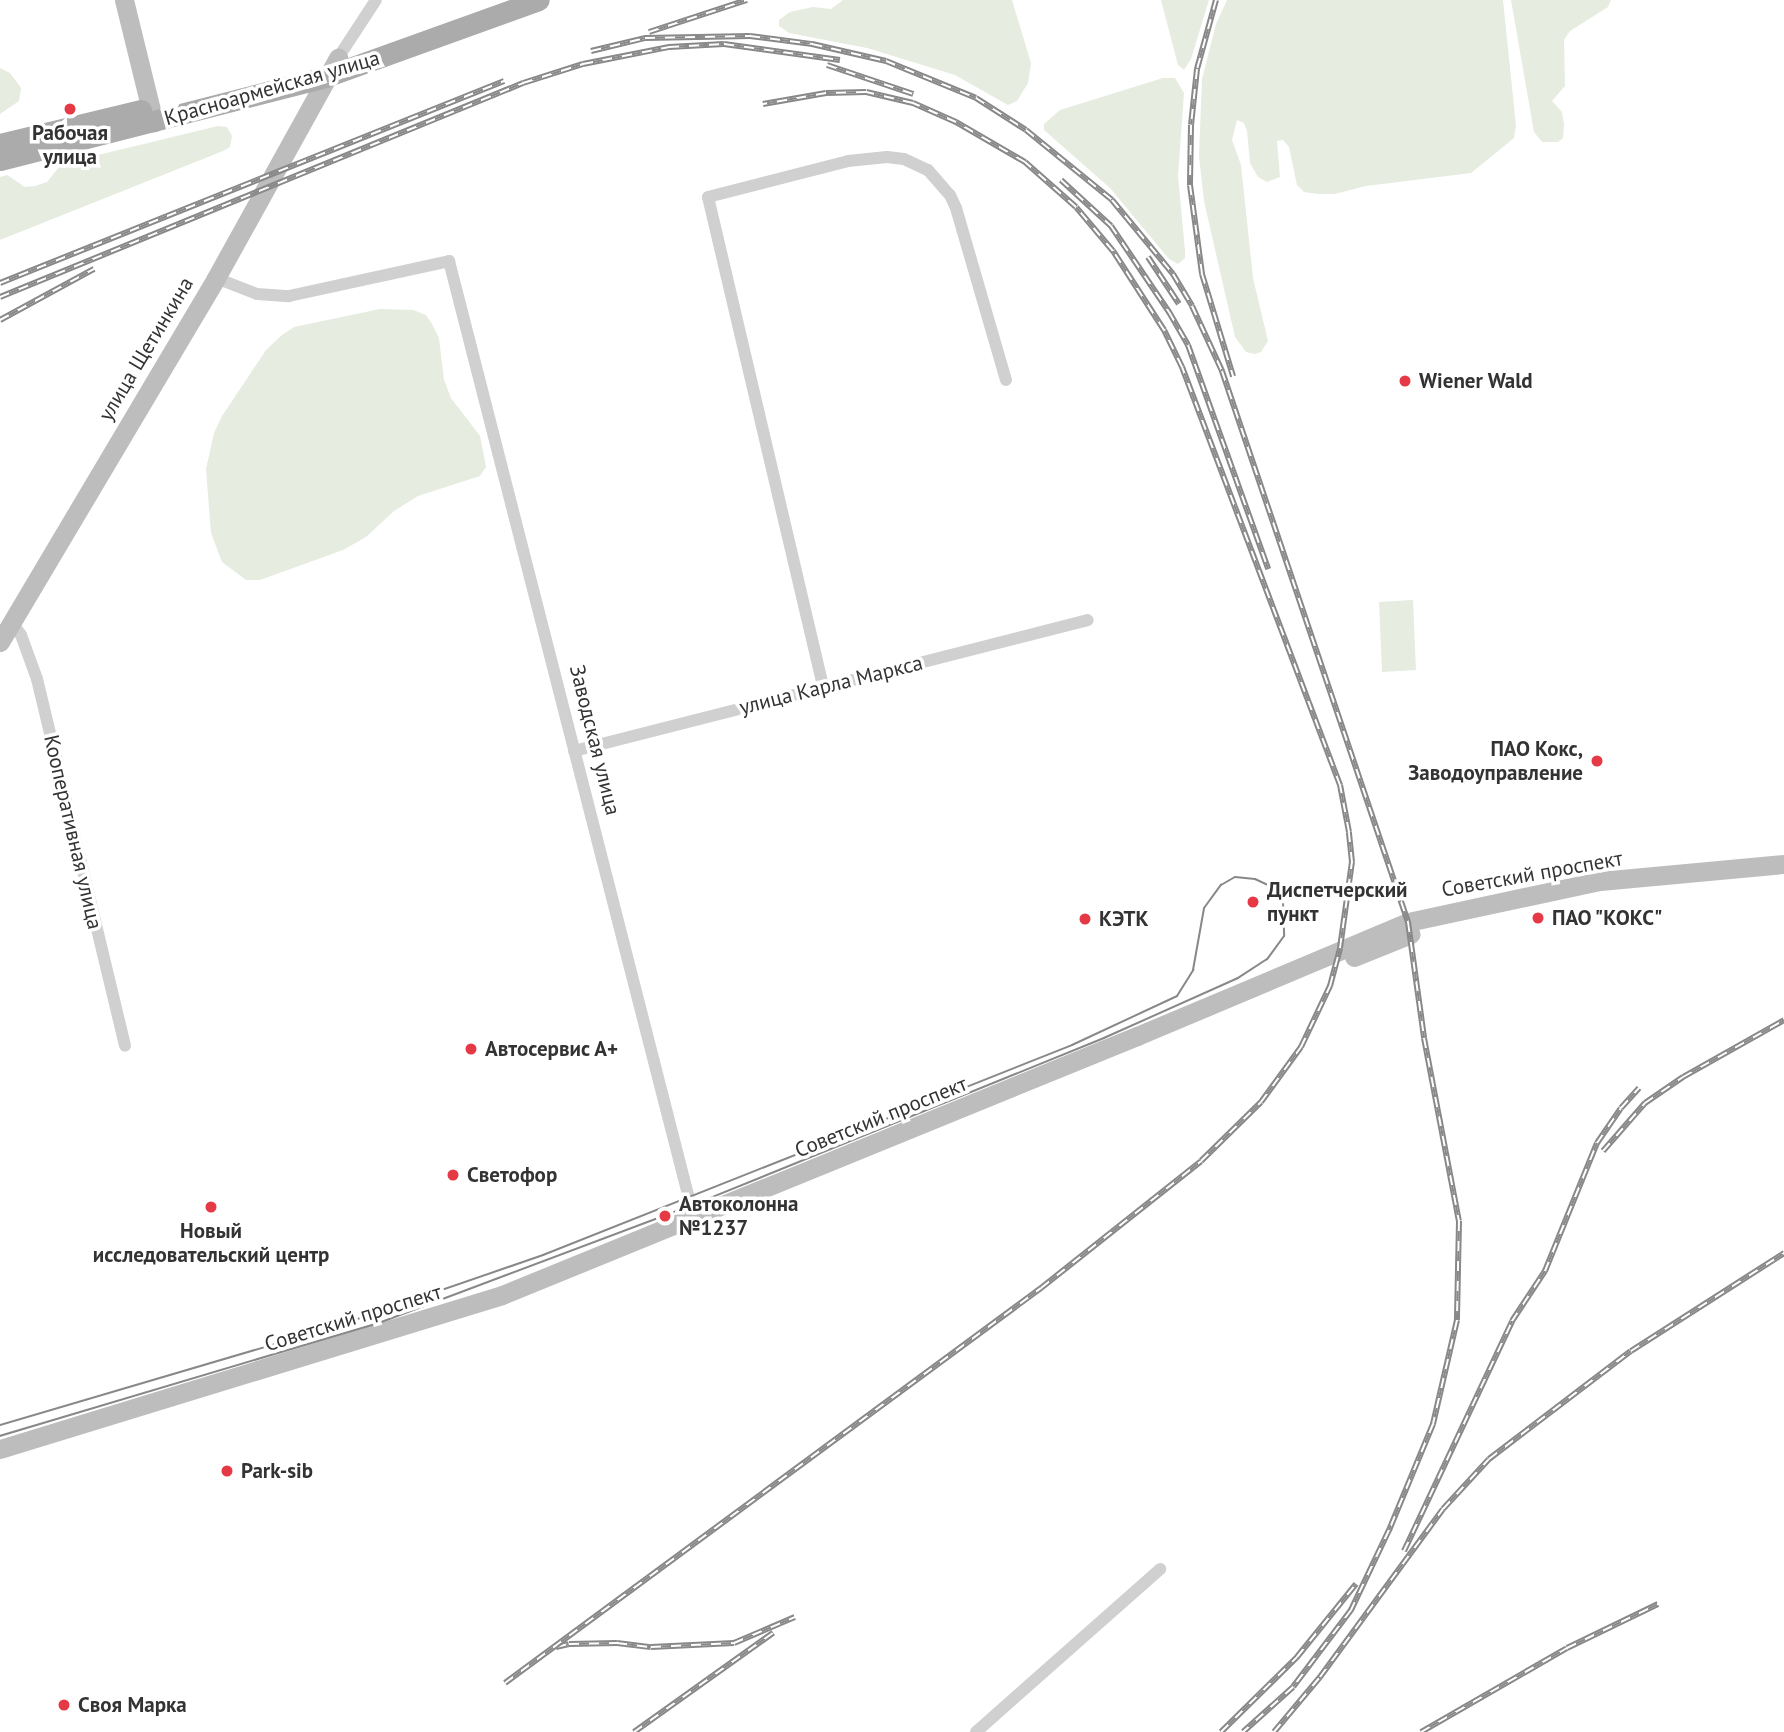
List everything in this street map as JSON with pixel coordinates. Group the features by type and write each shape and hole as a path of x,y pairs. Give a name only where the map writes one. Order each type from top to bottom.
{"main road":[{"path":"124,0 153,115"},
{"name":"Красноармейская улица","path":"0,160 338,58 505,0"},
{"name":"Красноармейская улица","path":"0,144 153,115 325,77 539,0"},
{"name":"улица Щетинкина","path":"0,642 216,278 325,77 338,58"},
{"name":"Советский проспект","path":"0,1449 443,1315 697,1224 1408,922 1600,881 1784,864"},
{"name":"Советский проспект","path":"0,1461 450,1326 1411,934 1582,897 1784,877"}],"street":[{"path":"338,58 376,0"},
{"path":"823,686 708,197 848,161 904,159 928,170 946,189 956,208 1006,380"},
{"name":"Заводская улица","path":"216,278 257,294 289,296 449,261 697,1224"},
{"name":"улица Карла Маркса","path":"574,751 1088,620"},
{"name":"Кооперативная улица","path":"12,622 21,635 37,679 125,1046"},
{"path":"976,1732 1160,1569"}],"shaded area":[{"path":"843,0 1012,0 1031,63 1028,83 1017,101 1008,105 955,75 867,48 789,33 779,26 779,20 790,12 813,7 831,9"},
{"path":"1161,0 1209,0 1191,59 1184,70 1178,65"},
{"path":"1227,0 1503,0 1516,126 1514,138 1471,173 1366,186 1335,194 1318,194 1304,192 1297,185 1289,147 1283,140 1277,141 1280,177 1267,182 1258,177 1250,163 1247,131 1244,123 1237,120 1232,140 1241,165 1253,278 1268,341 1261,352 1255,354 1246,352 1235,337 1204,201 1199,156 1202,79 1216,24"},
{"path":"1511,0 1611,0 1608,7 1570,31 1564,40 1565,86 1552,101 1562,112 1564,124 1563,138 1558,142 1542,142 1534,132"},
{"path":"0,68 10,73 21,88 19,101 0,114"},
{"path":"1163,78 1175,78 1184,93 1178,176 1185,258 1178,264 1169,259 1110,188 1044,130 1044,124 1060,110"},
{"path":"218,126 227,127 232,136 230,147 223,151 0,240 0,177 7,175 25,187 35,186 47,182 59,167 69,162"},
{"path":"380,309 413,310 426,315 439,338 444,380 451,398 480,436 486,467 480,476 418,496 394,511 366,537 343,550 260,580 246,580 222,562 211,533 206,469 214,433 222,416 266,350 282,335 294,327"},
{"path":"1413,600 1416,670 1382,672 1379,602"}],"tram line":[{"path":"0,1425 337,1326 543,1255 1072,1045 1177,996 1193,970 1204,908 1221,885 1235,877 1255,879 1272,887 1283,902 1284,936 1267,959 1238,978 1104,1038 690,1206 382,1322 0,1436"}],"railway":[{"path":"649,32 747,0"},
{"path":"1216,0 1197,69 1191,125 1190,185 1202,274 1233,376"},
{"path":"591,51 645,38 750,36 812,44 886,61 976,98 1026,130 1112,200 1173,274 1192,306 1222,371 1408,922 1424,1038 1459,1221 1457,1320 1433,1424 1389,1530 1351,1610 1293,1687 1243,1732"},
{"path":"0,297 523,83 583,64 669,47 724,44 840,60"},
{"path":"827,65 913,94"},
{"path":"0,283 504,81"},
{"path":"505,1683 1041,1288 1201,1161 1261,1102 1301,1047 1330,986 1340,948 1352,862 1340,785 1182,367 1164,330 1113,251 1076,207 1025,162 956,122 913,103 866,92 826,93 763,104"},
{"path":"1061,180 1111,226 1188,345 1268,569"},
{"path":"1148,257 1179,304"},
{"path":"0,320 94,269"},
{"path":"1603,1151 1645,1103 1683,1077 1784,1020"},
{"path":"1404,1551 1512,1321 1545,1271 1597,1143 1621,1108 1639,1088"},
{"path":"1274,1732 1320,1677 1443,1509 1489,1459 1631,1351 1784,1253"},
{"path":"1221,1732 1297,1657 1356,1584"},
{"path":"1421,1732 1567,1648 1658,1604"},
{"path":"556,1647 569,1644 617,1643 651,1647 734,1643 795,1617"},
{"path":"634,1732 773,1633"}],"place":[{"name":"Рабочая улица","path":"70,109"},
{"name":"Wiener Wald","path":"1405,381"},
{"name":"ПАО Кокс, Заводоуправление","path":"1597,761"},
{"name":"Диспетчерский пункт","path":"1253,902"},
{"name":"ПАО \"КОКС\"","path":"1538,918"},
{"name":"КЭТК","path":"1085,919"},
{"name":"Автосервис А+","path":"471,1049"},
{"name":"Светофор","path":"453,1175"},
{"name":"Новый исследовательский центр","path":"211,1207"},
{"name":"Автоколонна №1237","path":"665,1216"},
{"name":"Park-sib","path":"227,1471"},
{"name":"Своя Марка","path":"64,1705"}]}
